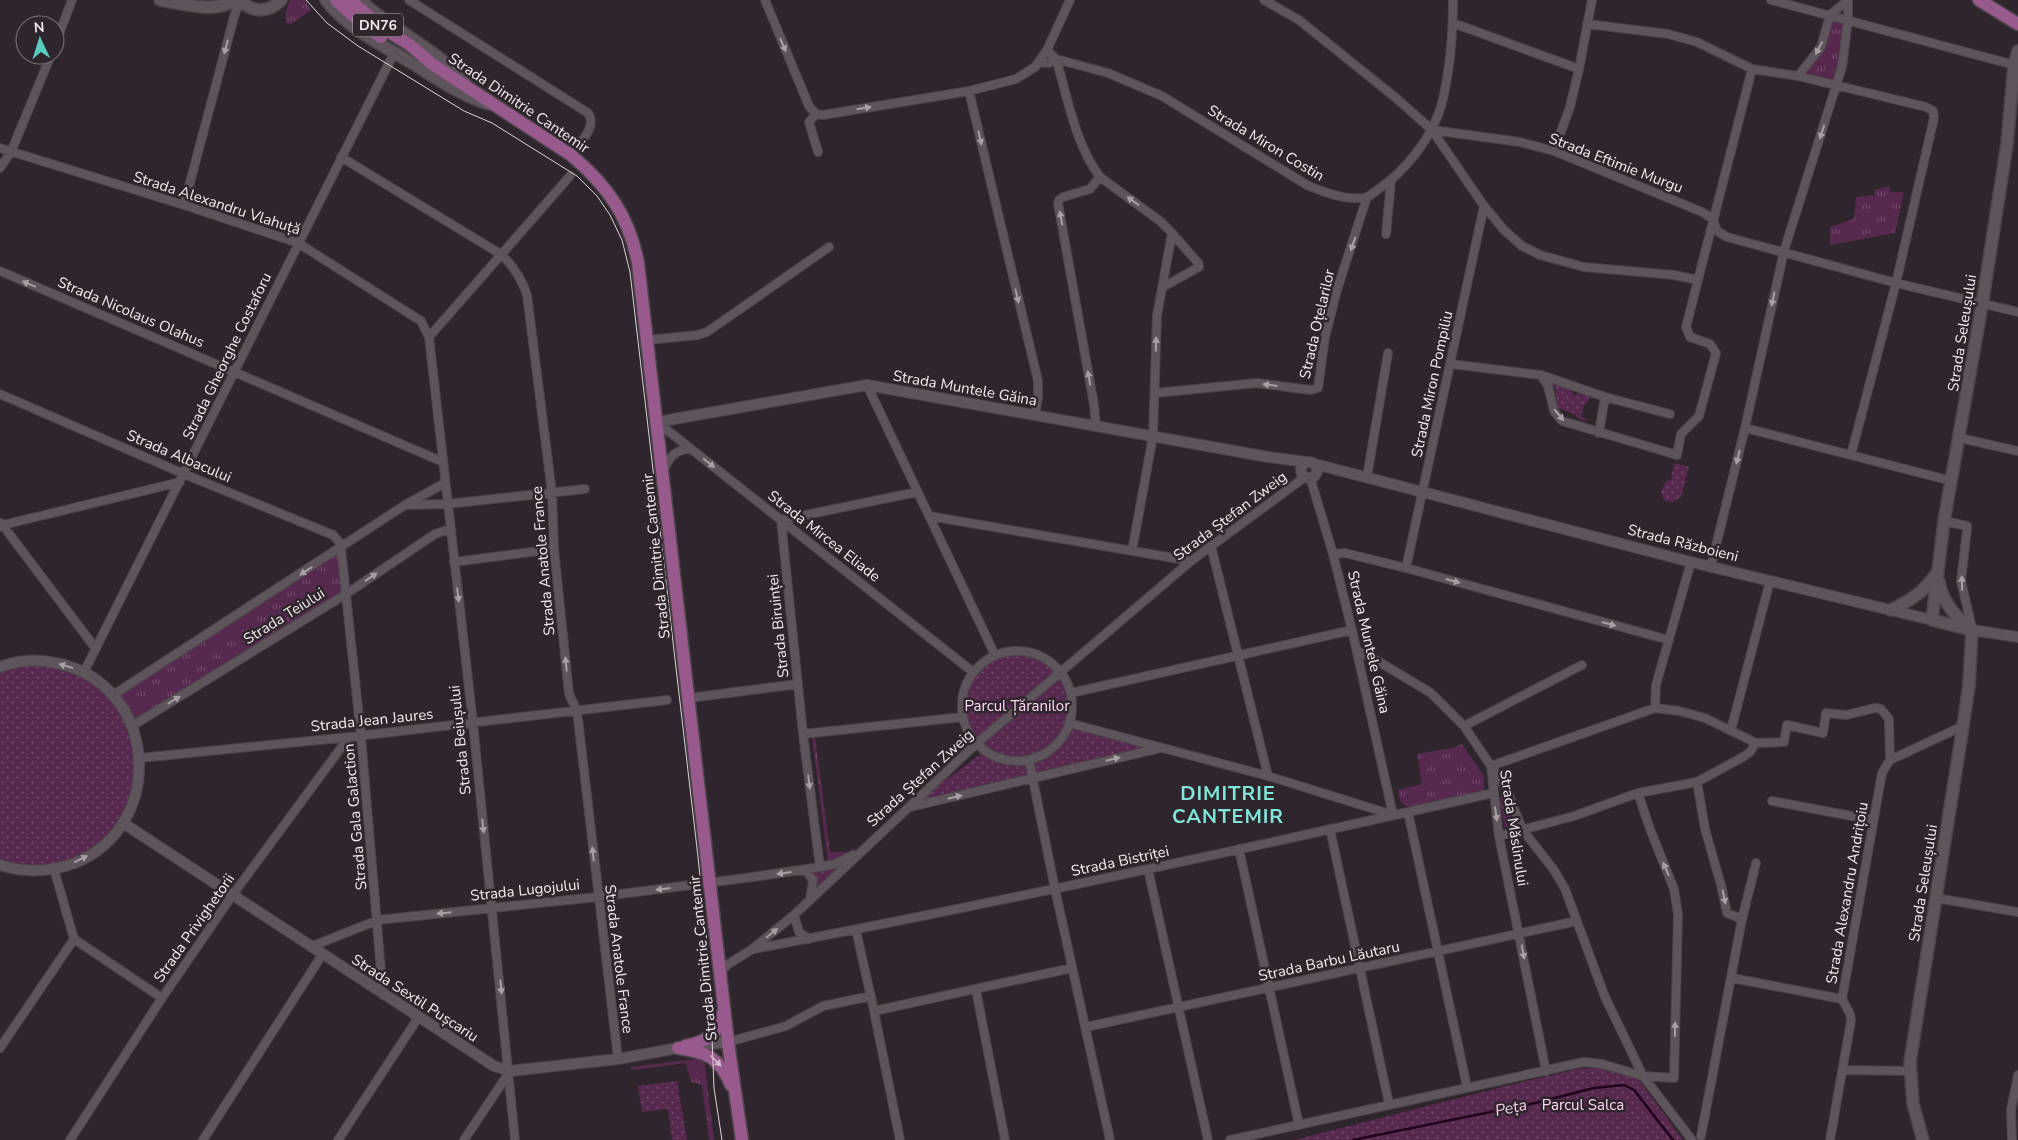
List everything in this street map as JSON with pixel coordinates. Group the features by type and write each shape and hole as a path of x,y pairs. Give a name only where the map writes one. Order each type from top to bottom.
{"main road":[{"path":"160,0 193,6 220,7 239,0 250,8 262,10 274,6 281,0"},
{"path":"193,6 214,0"},
{"path":"326,0 348,23 394,53 468,96 496,106"},
{"name":"Strada Dimitrie Cantemir","path":"336,0 360,22 380,36 407,53 432,64"},
{"name":"Strada Dimitrie Cantemir","path":"350,0 381,27 410,45 432,64 571,155 592,174 607,192 621,212 628,228 638,264 728,1042 742,1140"},
{"path":"1979,0 2018,24"},
{"path":"366,2 444,60 469,89"},
{"name":"Strada Seleușului","path":"1932,620 1944,521 1960,438 2007,144 2018,51"},
{"path":"1891,610 1908,602 1926,588 1937,573"},
{"path":"1937,573 1940,590 1954,615 1972,630"},
{"name":"Strada Războieni","path":"1932,620 1972,630"},
{"name":"Strada Seleușului","path":"1923,1140 1913,1104 1910,1070 1969,685 1972,630"},
{"path":"678,1048 701,1043 711,1037 719,1027 725,1009"},
{"path":"678,1048 698,1051 712,1056 722,1069 736,1097"}],"street":[{"path":"65,19 72,0"},
{"path":"184,205 239,0"},
{"path":"409,0 588,113 592,119 591,126 571,155"},
{"path":"764,0 808,106 816,114 823,115 968,91 1016,79 1030,71 1039,62 1070,0"},
{"path":"1264,0 1299,20 1396,98 1432,130 1484,206 1522,246 1540,255 1584,267 1674,275 1698,280"},
{"path":"1367,197 1391,181 1405,167 1432,130 1442,105 1447,76 1453,23 1453,0"},
{"path":"1554,152 1570,106 1592,0"},
{"path":"1772,0 2016,66"},
{"path":"1798,76 1821,47 1830,15 1848,0"},
{"path":"1711,566 1745,428 1784,251 1837,85 1848,20 1848,0"},
{"path":"1453,23 1579,69"},
{"path":"1588,24 1668,34 1697,42 1752,69 1798,76 1837,85 1926,107 1933,111 1934,118 1896,283 1851,455"},
{"name":"Strada Miron Costin","path":"1046,50 1056,59 1108,73 1162,96 1308,185 1341,197 1367,197"},
{"name":"Strada Gheorghe Costaforu","path":"84,672 394,53"},
{"path":"1056,59 1086,157 1100,177 1160,221 1199,264 1199,267 1163,286"},
{"name":"Strada Miron Costin","path":"1039,62 1049,63 1056,59"},
{"path":"0,168 11,152 47,65"},
{"path":"1541,375 1548,386 1554,411 1562,421 1598,433 1676,454 1681,434 1700,416 1716,353 1710,344 1690,336 1687,333 1686,327 1752,69"},
{"path":"968,91 1038,382 1035,416"},
{"path":"816,114 809,122 818,152"},
{"name":"Strada Eftimie Murgu","path":"1432,130 1520,142 1554,152 1702,212 1713,219 1717,230 1727,237 1896,283 1982,305 2018,312"},
{"name":"Strada Alexandru Vlahuță","path":"0,148 184,205 298,243 421,321 429,337"},
{"name":"Strada Anatole France","path":"341,157 502,254 519,275 527,295 552,493 554,549 569,694 576,711 618,1059"},
{"path":"429,337 570,176"},
{"path":"1096,426 1094,405 1058,204 1059,200 1063,197 1090,190 1100,177"},
{"path":"1386,234 1391,181"},
{"name":"Strada Oțelarilor","path":"1155,393 1257,383 1311,390 1318,388 1326,337 1337,290 1367,197"},
{"name":"Strada Miron Pompiliu","path":"1406,568 1484,206"},
{"path":"1132,551 1153,436 1157,316 1172,233"},
{"path":"647,340 698,335 707,332 829,247"},
{"name":"Strada Nicolaus Olahus","path":"0,271 443,462"},
{"name":"Strada Beiușului","path":"429,337 473,723 510,1071 515,1140"},
{"path":"1367,477 1388,353"},
{"path":"1451,364 1541,375 1606,397 1670,414"},
{"path":"867,385 995,655"},
{"name":"Strada Muntele Găina","path":"657,422 867,385 1310,463 1317,471 1308,476"},
{"name":"Strada Albacului","path":"0,394 184,474 333,535 340,543 341,548"},
{"path":"1598,433 1606,397"},
{"name":"Strada Mircea Eliade","path":"657,422 973,672"},
{"path":"1745,428 1952,481"},
{"path":"1960,438 2018,451"},
{"path":"663,472 668,460 674,454 691,449"},
{"name":"Strada Muntele Găina","path":"1268,457 1308,476 1333,554 1358,651 1393,814"},
{"path":"1308,476 1302,466 1310,463"},
{"name":"Strada Războieni","path":"1310,463 1690,562 1932,620"},
{"name":"Strada Războieni","path":"1308,476 1341,472"},
{"name":"Strada Ștefan Zweig","path":"721,972 733,960 752,950 794,915 977,744 1191,561 1308,476"},
{"path":"96,649 1,525 180,482"},
{"name":"Strada Teiului","path":"113,695 405,505 445,483"},
{"path":"405,505 447,504 585,489"},
{"path":"781,520 917,492"},
{"path":"929,516 1191,561"},
{"name":"Strada Biruinței","path":"781,520 803,734 820,867"},
{"path":"1944,521 1967,526 1961,581 1972,630"},
{"name":"Strada Teiului","path":"132,726 346,594 435,534 450,529"},
{"path":"1211,546 1268,776"},
{"name":"Strada Gala Galaction","path":"341,548 361,736 383,995"},
{"path":"454,562 554,549"},
{"path":"1333,554 1345,553 1406,568 1669,640"},
{"path":"1655,708 1656,685 1690,562"},
{"path":"1731,730 1770,581"},
{"path":"1071,693 1238,654 1352,630"},
{"name":"Strada Războieni","path":"1972,630 2018,637"},
{"path":"1015,651 1030,652 1044,658 1061,672 1071,693 1072,708 1069,724 1062,737 1052,749 1029,760 1013,761 1002,759 985,751 977,744 968,731 963,717 963,694 973,672 983,662 995,655 1015,651"},
{"name":"Strada Măslinului","path":"1358,651 1431,693 1464,726 1491,766 1499,836 1546,1070"},
{"path":"0,667 20,662 37,661 60,664 84,672 113,695 126,713 132,726 140,758 137,791 132,807 123,824 104,845 92,854 54,869 28,871 0,865"},
{"path":"1464,726 1582,665"},
{"path":"689,698 798,684"},
{"name":"Strada Jean Jaures","path":"140,758 361,736 667,700"},
{"path":"1692,1140 1643,1076 1605,997 1565,889 1557,874 1522,829 1507,790 1491,766 1655,708 1679,711 1705,718 1756,742 1784,742 1787,725 1823,732 1826,713 1846,715 1875,708 1881,709 1889,719 1890,760 1963,726"},
{"path":"803,734 963,717"},
{"path":"1069,724 1164,747 1393,814"},
{"name":"Strada Privighetorii","path":"70,1140 162,998 232,896 349,737"},
{"path":"1499,836 1574,816 1638,793 1697,782 1743,757 1750,752 1756,742"},
{"path":"908,808 1164,747"},
{"path":"1029,760 1110,1140"},
{"name":"Strada Alexandru Andrițoiu","path":"1830,1140 1851,1021 1850,1014 1842,999 1882,773 1890,760"},
{"path":"1697,782 1705,829 1727,913 1742,919"},
{"name":"Strada Bistriței","path":"752,950 1055,889 1493,792"},
{"path":"1230,1140 1584,1062 1592,1062 1643,1076 1674,1078 1678,914 1674,889 1638,793"},
{"path":"1772,802 1873,820"},
{"path":"1408,812 1466,1087"},
{"name":"Strada Sextil Pușcariu","path":"123,824 494,1066 510,1071 618,1059 678,1048 728,1042"},
{"path":"1330,829 1388,1104"},
{"name":"Strada Lugojului","path":"310,946 378,920 597,897 801,870 843,861 863,849"},
{"path":"1239,849 1299,1125"},
{"path":"1701,1136 1742,919 1756,863"},
{"path":"54,869 74,939 162,998"},
{"path":"1148,869 1208,1140"},
{"path":"801,870 807,872 813,880 812,893 809,900"},
{"path":"1936,898 2018,912"},
{"path":"794,915 799,932 809,939"},
{"name":"Strada Barbu Lăutaru","path":"1086,1027 1577,921"},
{"path":"856,930 900,1140"},
{"path":"0,1048 74,939"},
{"path":"203,1140 322,954"},
{"path":"874,1010 976,990 1072,968"},
{"path":"1732,978 1842,999"},
{"path":"976,990 1005,1140"},
{"path":"728,1042 786,1026 822,1006 871,996"},
{"path":"338,1140 418,1018"},
{"path":"1843,1070 1910,1070"},
{"path":"464,1140 510,1071"},
{"path":"2012,1140 2011,1110 2018,1074"}],"green space":[{"path":"290,0 305,0 311,10 291,24 286,23 286,11"},
{"path":"1830,15 1848,20 1837,85 1798,76 1812,61"},
{"path":"1889,186 1890,192 1904,192 1895,233 1830,245 1830,227 1854,219 1856,197 1874,195 1875,190"},
{"path":"1547,379 1566,386 1575,396 1580,392 1587,393 1589,399 1584,406 1581,417 1588,420 1582,421 1574,414 1558,408 1555,388"},
{"path":"1674,463 1689,467 1681,497 1673,502 1664,500 1661,492 1666,481 1671,480"},
{"path":"341,548 346,594 132,726 113,695"},
{"name":"Parcul Țăranilor","path":"1015,651 1043,658 1061,673 1067,683 1070,695 1070,724 1164,747 908,808 985,751 974,740 966,727 961,700 971,676 979,667 990,659"},
{"path":"37,661 95,679 132,726 137,791 104,845 54,869 0,865 0,667"},
{"path":"812,736 815,737 830,852 848,852 854,848 855,851 839,861 828,862"},
{"path":"1462,744 1484,776 1484,790 1410,808 1403,803 1398,790 1422,784 1417,754 1453,748"},
{"path":"1501,794 1506,796 1516,826 1505,827 1500,805"},
{"path":"841,864 818,888 813,872"},
{"path":"704,1058 714,1140 709,1140 702,1085 691,1082 686,1063 631,1070 631,1067"},
{"name":"Parcul Salca","path":"1598,1068 1639,1080 1683,1140 1294,1140 1518,1083 1579,1069"},
{"path":"677,1081 687,1140 672,1140 668,1109 642,1112 638,1086"}],"waterway":[{"name":"Peța","path":"1353,1140 1535,1103 1594,1088 1624,1085 1634,1090 1673,1140"}],"tram line":[{"path":"306,0 327,23 358,46 464,111 492,123 577,176 597,196 610,215 622,240 630,272 698,857 709,963 714,1088 722,1140"}],"district":[{"name":"DIMITRIE CANTEMIR","path":"1228,804"}]}
